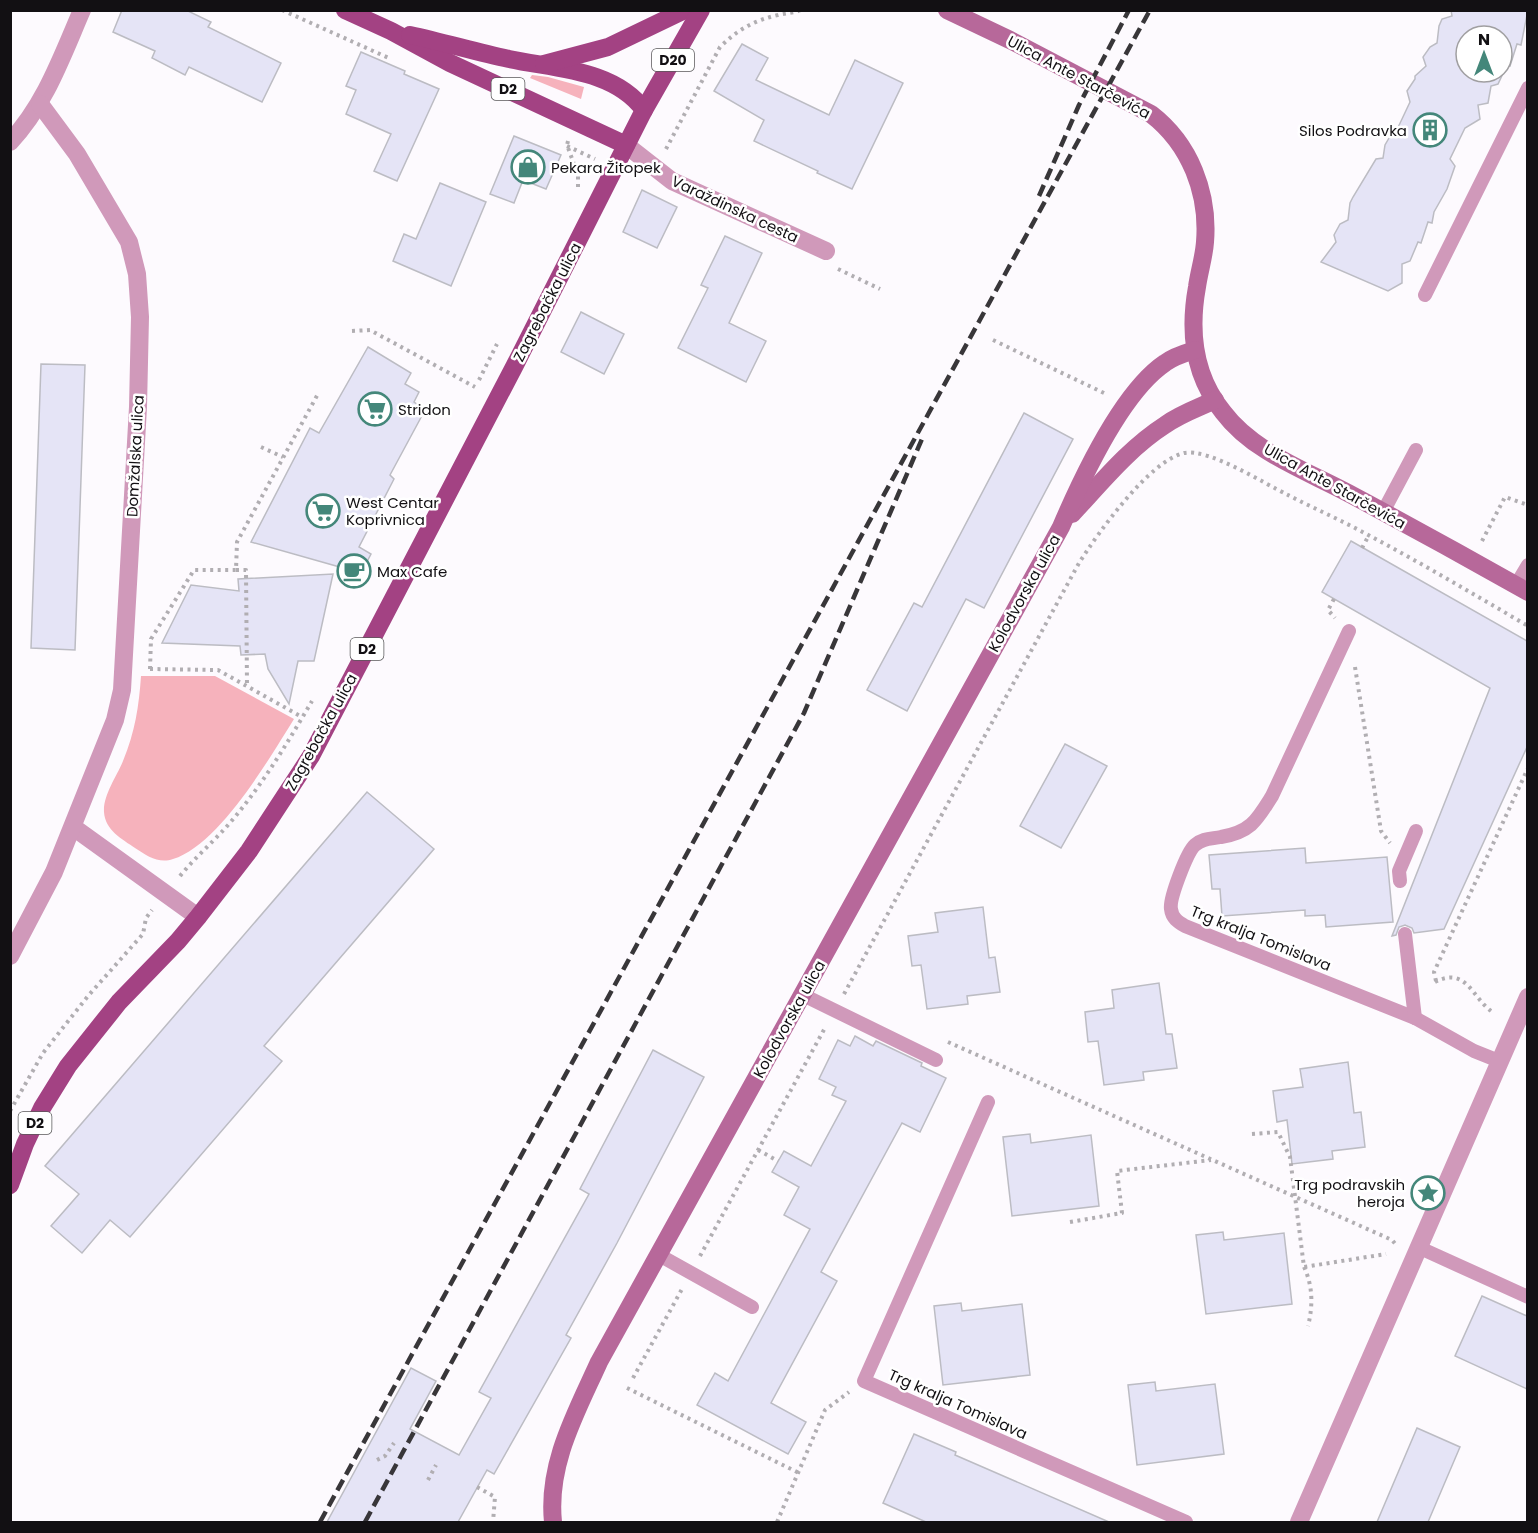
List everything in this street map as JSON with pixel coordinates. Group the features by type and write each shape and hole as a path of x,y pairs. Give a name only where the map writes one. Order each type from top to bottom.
{"main road":[{"name":"Varaždinska cesta","path":"345,10 391,31 450,63 626,146"},
{"path":"539,65 608,47 685,10"},
{"name":"D20","path":"644,110 701,10"},
{"name":"Ulica Ante Starčevića","path":"947,10 1010,39 1151,114 1167,126 1181,143 1198,183 1205,223 1205,243 1194,308 1195,350 1205,381 1223,413 1241,431 1268,451 1522,588"},
{"name":"Varaždinska cesta","path":"391,31 575,72 613,84 636,98 644,110"},
{"name":"D2","path":"626,146 644,110"},
{"name":"Zagrebačka ulica","path":"10,1185 25,1144 42,1108 68,1066 119,1002 198,917 249,851 311,756 514,367 626,146"},
{"name":"Kolodvorska ulica","path":"552,1522 550,1500 553,1482 569,1426 599,1362 1061,527 1076,492 1103,442 1145,379 1166,362 1195,350"},
{"name":"Kolodvorska ulica","path":"1061,527 1110,472 1148,438 1177,417 1215,400"}],"street":[{"path":"10,142 24,128 40,104 82,10"},
{"name":"Domžalska ulica","path":"10,956 54,872 73,827 115,720 122,690 138,407 140,316 137,274 129,242 77,154 40,104"},
{"name":"Varaždinska cesta","path":"626,146 672,181 826,251"},
{"path":"73,827 198,917"},
{"path":"1299,1522 1411,1250 1527,997"}],"lane":[{"path":"1425,295 1527,88"},
{"path":"1383,512 1416,450"},
{"path":"1522,588 1527,565"},
{"name":"Trg kralja Tomislava","path":"1349,631 1272,796 1257,821 1242,832 1202,840 1192,847 1170,900 1171,911 1175,920 1185,926 1414,1018 1474,1051 1499,1061"},
{"path":"1400,881 1399,871 1416,831"},
{"path":"1406,934 1414,1018"},
{"path":"802,995 936,1060"},
{"name":"Trg kralja Tomislava","path":"988,1102 864,1381 1186,1522"},
{"path":"1411,1250 1527,1297"},
{"path":"659,1255 752,1307"}],"path":[{"path":"656,169 720,47 734,34 754,22 801,10"},
{"path":"570,138 567,146 578,175 579,185 576,195"},
{"path":"826,251 833,266 880,289"},
{"path":"352,331 370,330 475,387 502,335"},
{"path":"993,340 1108,395"},
{"path":"236,570 237,542 319,392"},
{"path":"261,447 284,458"},
{"path":"839,1003 1079,563 1099,532 1123,502 1149,476 1182,453 1199,454 1221,461 1369,535 1527,626"},
{"path":"1485,534 1505,496 1527,505"},
{"path":"1362,548 1369,535"},
{"path":"150,669 151,639 194,570 246,570 247,686"},
{"path":"1334,599 1328,610 1349,631 1381,831 1404,860"},
{"path":"124,669 218,670 303,717"},
{"path":"10,1111 43,1053 88,996 143,934 146,918 165,893 193,859 217,839 236,817 280,755 313,699"},
{"path":"1491,1011 1473,989 1464,982 1444,977 1436,981 1434,972 1527,768"},
{"path":"843,995 854,1000"},
{"path":"633,1378 829,1022"},
{"path":"941,1038 1411,1250"},
{"path":"1252,1134 1278,1132 1290,1157 1304,1267 1309,1278 1312,1308 1308,1326"},
{"path":"758,1150 778,1161"},
{"path":"1070,1222 1122,1213 1117,1171 1212,1160"},
{"path":"1304,1267 1386,1254"},
{"path":"777,1522 825,1410 864,1381"},
{"path":"627,1388 799,1473"},
{"path":"377,1460 385,1456 394,1443"},
{"path":"428,1480 436,1465"},
{"path":"477,1487 495,1497 493,1522"}],"shaded area":[{"path":"532,75 584,87 581,99 530,78"},
{"path":"141,676 215,676 294,719 257,777 225,819 208,837 190,851 163,861 140,851 120,837 107,824 104,812 108,792 123,761 133,729 138,708"}],"building":[{"path":"122,10 186,10 211,22 208,27 281,63 262,102 189,67 185,75 152,58 155,51 113,32"},
{"path":"1451,10 1527,10 1521,45 1517,44 1514,53 1514,24 1454,24 1454,84 1498,84 1491,86 1488,103 1478,105 1480,119 1465,128 1450,159 1455,166 1447,189 1434,212 1432,223 1428,222 1421,243 1418,242 1410,261 1402,264 1402,283 1388,291 1321,262 1336,242 1334,235 1340,224 1348,220 1353,197 1376,159 1383,158 1385,145 1389,138 1394,136 1410,102 1407,91 1415,76 1426,66 1423,57 1430,47 1437,43 1442,19 1452,16"},
{"path":"742,44 768,58 756,80 829,115 855,60 903,83 852,189 754,141 764,120 714,91"},
{"path":"361,52 439,89 397,181 374,171 391,134 346,114 356,90 346,86"},
{"name":"Pekara Žitopek","path":"514,136 561,155 546,189 523,180 514,203 490,194"},
{"path":"440,183 486,202 451,286 393,261 404,234 416,239"},
{"path":"642,190 677,207 657,248 623,232"},
{"path":"725,236 762,253 729,323 766,341 746,382 678,348 708,288 701,285"},
{"path":"581,312 624,334 604,374 561,352"},
{"path":"368,347 411,373 405,384 419,392 414,402 425,410 390,475 394,479 359,547 371,554 361,573 251,542 310,428 319,433"},
{"path":"41,364 85,365 75,650 31,648"},
{"path":"1024,413 1073,439 984,608 966,599 907,711 867,690 914,603 922,607"},
{"path":"1351,541 1527,641 1527,747 1444,929 1414,933 1412,928 1405,925 1399,927 1396,935 1392,936 1490,688 1322,592"},
{"path":"333,574 314,661 298,661 289,704 268,669 265,654 241,655 240,646 162,643 191,585 239,591 238,579"},
{"path":"1065,744 1107,766 1061,848 1020,826"},
{"path":"367,792 434,849 264,1046 282,1061 130,1237 110,1220 82,1253 51,1226 79,1194 45,1166"},
{"path":"1305,848 1306,863 1387,857 1393,922 1326,927 1325,915 1305,916 1305,910 1222,916 1220,889 1212,889 1209,855"},
{"path":"983,907 989,958 995,957 1000,992 967,996 968,1004 927,1009 921,965 912,966 908,936 938,932 935,913"},
{"path":"1159,983 1166,1034 1172,1034 1177,1068 1143,1072 1144,1080 1104,1085 1098,1041 1088,1042 1085,1012 1114,1008 1112,990"},
{"path":"855,1036 873,1046 876,1041 922,1063 921,1066 946,1078 920,1132 902,1123 821,1272 837,1281 771,1403 806,1422 788,1454 697,1405 715,1373 728,1381 810,1229 784,1215 799,1187 772,1172 784,1151 811,1166 846,1101 832,1095 836,1087 819,1079 838,1040 850,1046"},
{"path":"653,1050 704,1077 566,1335 571,1338 494,1474 487,1470 458,1522 327,1522 411,1368 436,1381 410,1429 459,1455 491,1398 479,1392 589,1194 580,1189"},
{"path":"1348,1062 1354,1113 1361,1112 1365,1147 1332,1151 1333,1159 1292,1164 1287,1120 1277,1122 1273,1091 1303,1087 1300,1069"},
{"path":"1030,1134 1031,1143 1091,1135 1099,1206 1012,1216 1003,1137"},
{"path":"1223,1232 1224,1240 1284,1233 1292,1304 1206,1314 1196,1235"},
{"path":"1482,1296 1527,1316 1527,1389 1455,1356"},
{"path":"961,1303 962,1311 1022,1304 1030,1375 943,1385 934,1306"},
{"path":"1155,1382 1156,1391 1215,1384 1224,1454 1137,1465 1128,1385"},
{"path":"1417,1428 1460,1447 1428,1522 1377,1522"},
{"path":"914,1434 956,1452 955,1455 1109,1522 926,1522 883,1503"}],"railway":[{"path":"1039,196 1079,105 1129,10"},
{"path":"320,1522 1150,10"},
{"path":"365,1522 804,713 922,439"}],"place":[{"name":"Silos Podravka","path":"1430,130"},
{"name":"Pekara Žitopek","path":"528,167"},
{"name":"Stridon","path":"375,409"},
{"name":"West Centar Koprivnica","path":"323,511"},
{"name":"Max Cafe","path":"354,571"},
{"name":"Trg podravskih heroja","path":"1428,1193"}]}
